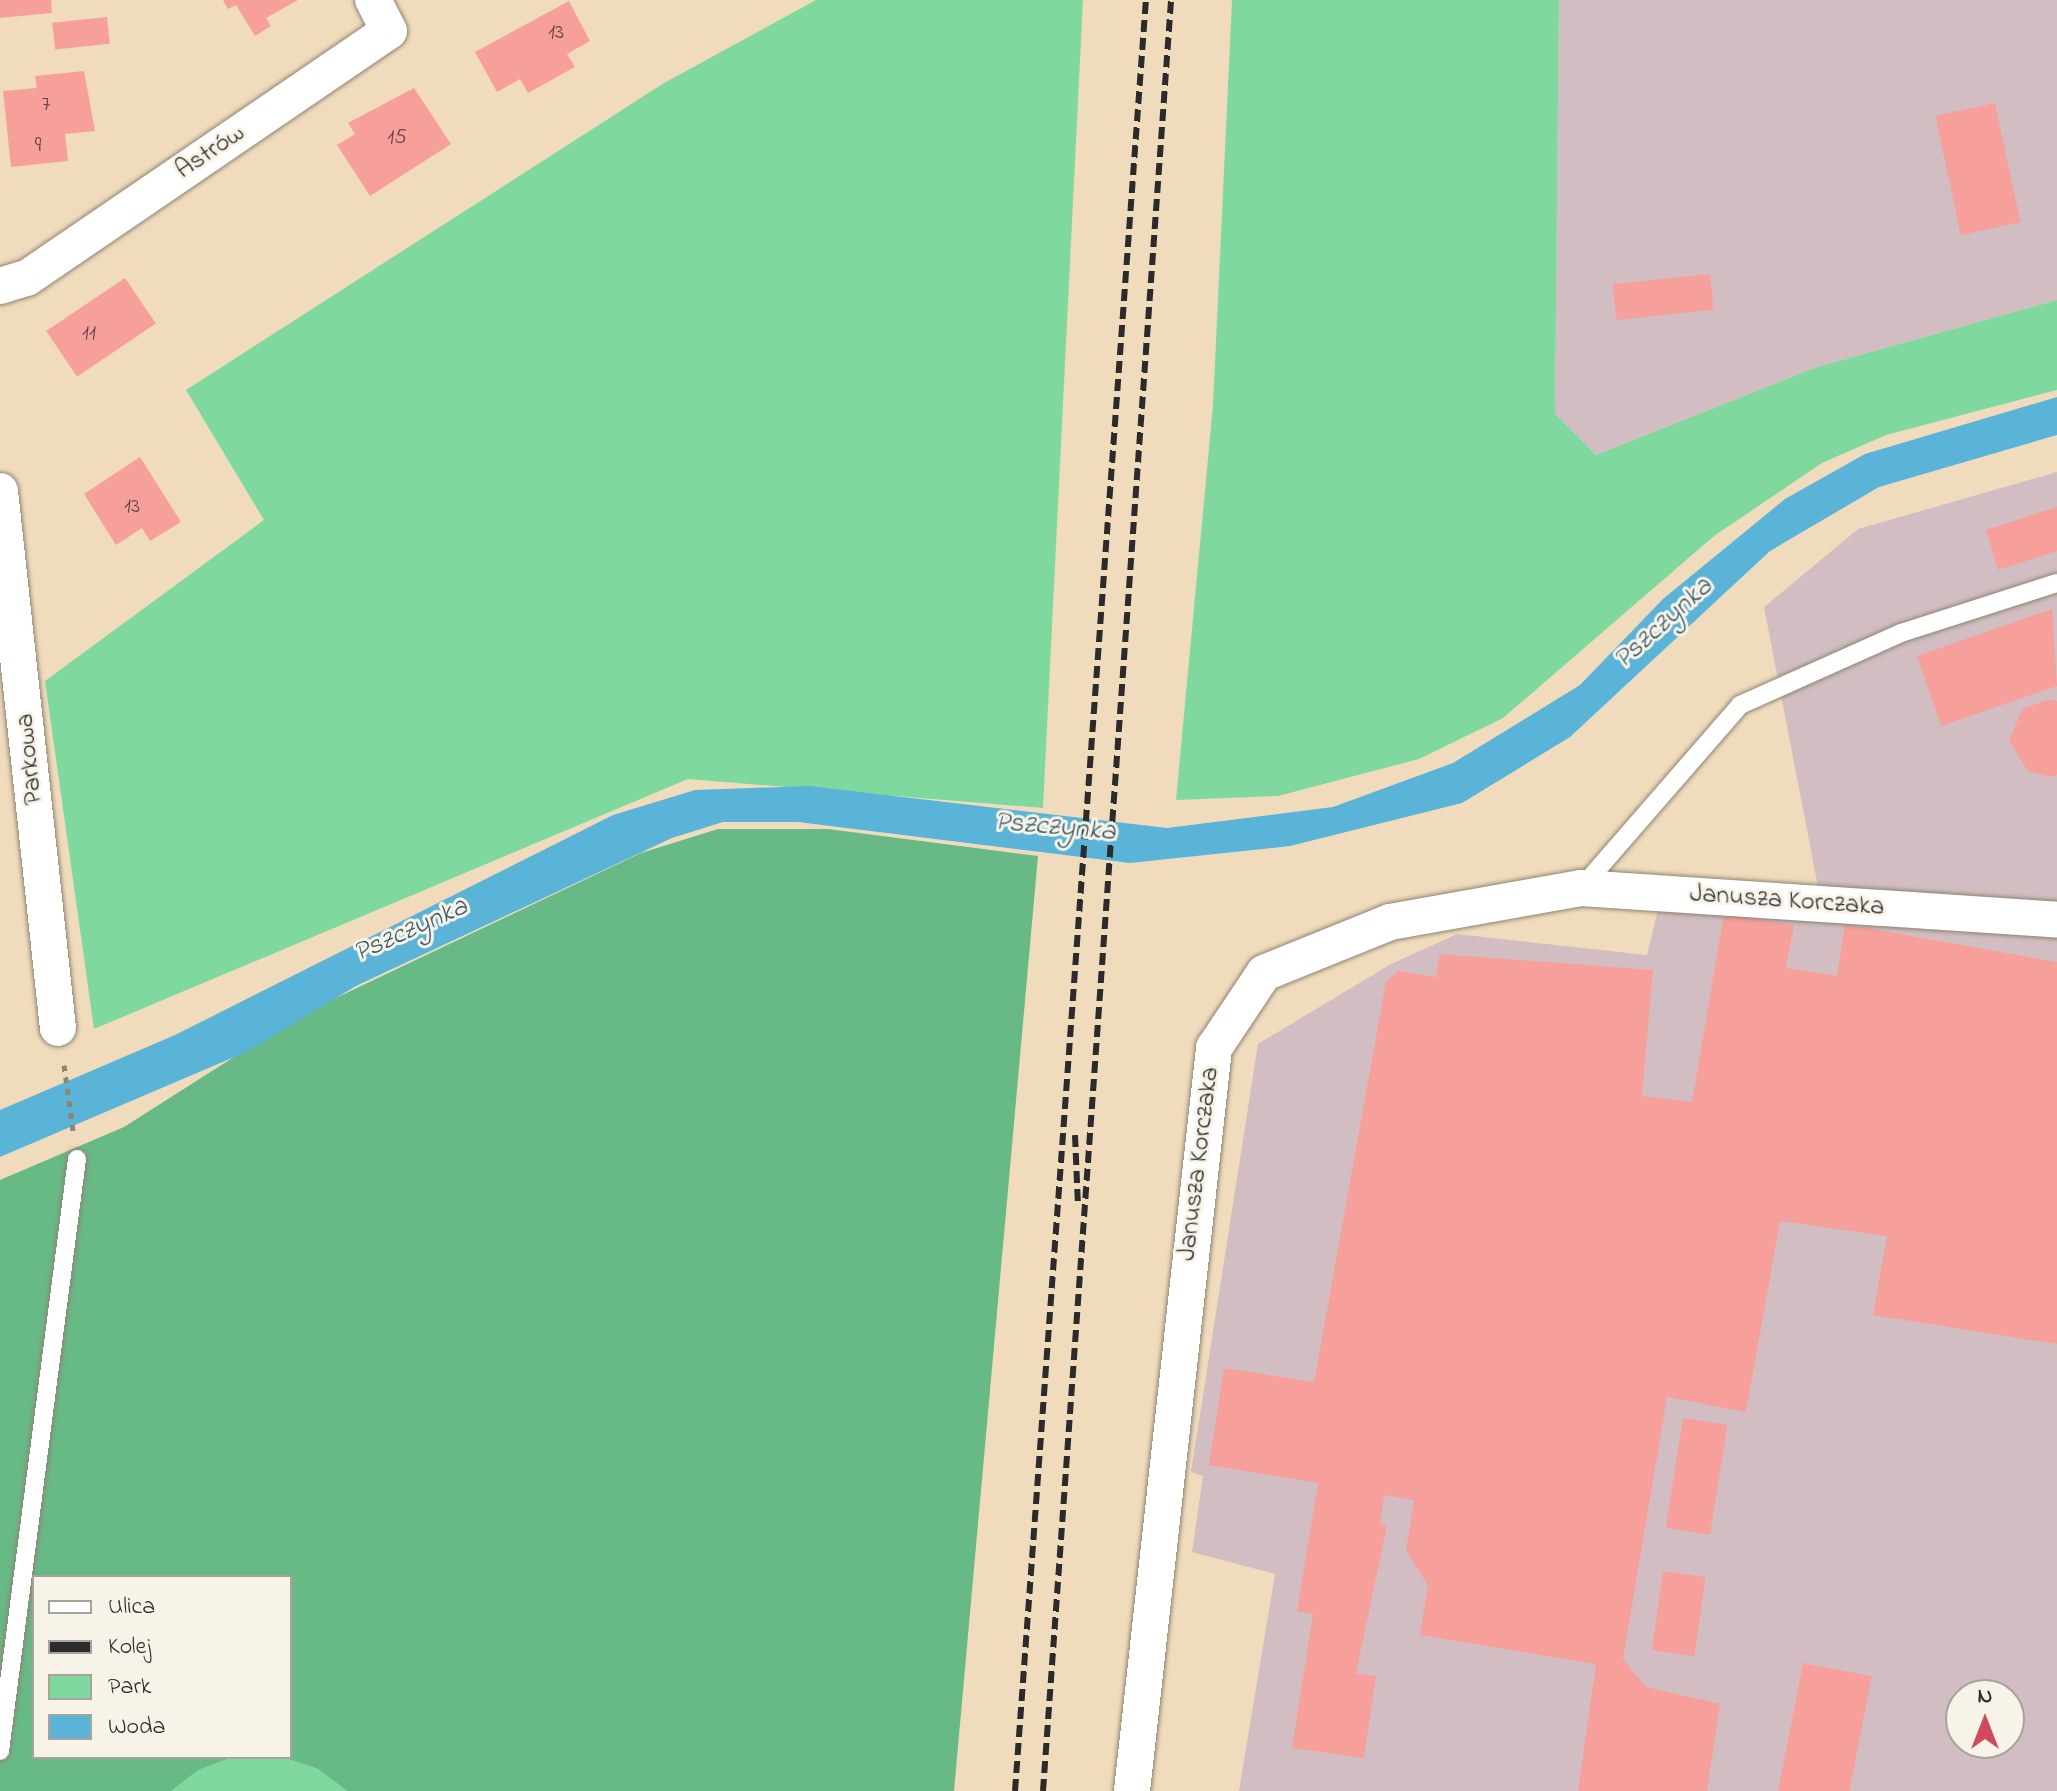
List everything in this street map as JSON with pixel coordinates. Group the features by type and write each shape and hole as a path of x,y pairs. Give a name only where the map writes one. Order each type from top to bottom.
{"street":[{"name":"Astrów","path":"0,286 27,278 389,31 373,0"},
{"name":"Parkowa","path":"0,491 58,1028"},
{"name":"Janusza Korczaka","path":"1132,1791 1214,1048 1264,973 1390,922 1581,888 2057,920"}],"lane":[{"path":"1581,888 1740,705 1901,633 2057,583"},
{"path":"0,1751 77,1159"}],"path":[{"path":"58,1028 77,1159"}],"shaded area":[{"path":"1559,0 2057,0 2057,300 1817,367 1596,455 1555,414"},
{"path":"2057,472 2057,1791 1239,1791 1275,1574 1192,1552 1203,1476 1191,1472 1258,1044 1391,964 1457,934 1647,955 1660,901 1819,892 1764,607 1858,529"}],"green space":[{"path":"816,0 1083,0 1043,808 688,779 94,1029 45,681 264,520 186,390 664,83"},
{"path":"1232,0 1559,0 1555,414 1596,455 1817,367 2057,300 2057,390 1886,435 1822,463 1714,536 1503,718 1419,759 1278,796 1176,800 1213,405"},
{"path":"718,829 828,829 1038,856 954,1791 347,1791 318,1769 288,1759 292,1759 292,1575 32,1575 32,1759 228,1759 198,1770 171,1791 0,1791 0,1180 124,1127 300,1015 641,853"},
{"path":"227,1759 288,1759 318,1769 347,1791 171,1791 197,1770"}],"water":[{"name":"Pszczynka","path":"2057,397 2057,435 1879,487 1770,551 1570,737 1462,803 1290,846 1130,863 798,822 723,822 672,838 356,986 246,1052 0,1157 0,1110 175,1035 613,815 695,790 809,786 1167,828 1333,807 1453,763 1580,685 1663,599 1785,499 1865,454"}],"building":[{"path":"0,0 51,0 52,13 0,18"},
{"path":"223,0 298,0 266,18 271,26 255,36 236,5 228,9"},
{"path":"569,1 590,41 567,54 575,67 528,93 520,79 497,92 475,52"},
{"path":"107,17 110,44 55,50 52,23"},
{"path":"84,71 95,131 65,134 68,161 11,167 3,91 37,88 35,76"},
{"path":"414,88 451,144 370,196 337,145 355,134 348,123"},
{"path":"1995,103 2020,222 1961,235 1935,116"},
{"path":"1710,274 1714,310 1616,320 1613,284"},
{"path":"125,278 156,324 77,377 46,331"},
{"path":"140,457 181,522 150,541 142,528 116,545 84,494"},
{"path":"2057,507 2057,551 1998,570 1986,530"},
{"path":"2052,609 2057,686 1941,726 1917,656"},
{"path":"2047,700 2057,701 2057,775 2050,777 2028,771 2009,741 2022,709"},
{"path":"1724,914 1794,925 1786,968 1837,976 1845,924 2057,962 2057,1344 1873,1315 1887,1236 1780,1221 1746,1412 1667,1397 1623,1659 1646,1687 1720,1704 1707,1791 1578,1791 1596,1664 1420,1635 1428,1585 1406,1551 1414,1500 1384,1495 1380,1524 1387,1525 1356,1673 1376,1676 1364,1758 1292,1748 1313,1614 1297,1611 1318,1483 1209,1465 1224,1368 1314,1382 1386,982 1398,971 1436,977 1440,954 1653,970 1642,1096 1692,1102"},
{"path":"1683,1418 1727,1425 1710,1535 1666,1528"},
{"path":"1663,1571 1706,1577 1694,1656 1652,1650"},
{"path":"1803,1663 1872,1676 1849,1791 1778,1791"}],"railway":[{"path":"1015,1791 1146,0"},
{"path":"1043,1791 1171,0"},
{"path":"1075,1135 1078,1207"}]}
